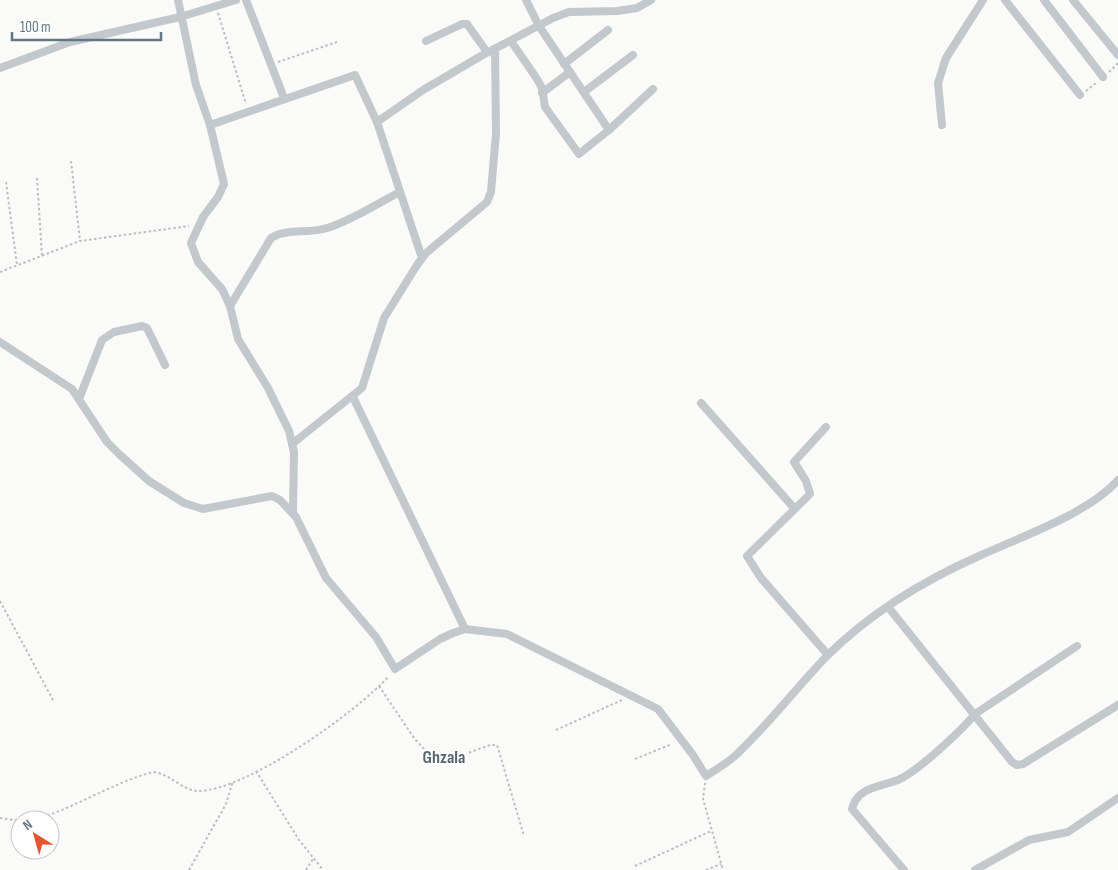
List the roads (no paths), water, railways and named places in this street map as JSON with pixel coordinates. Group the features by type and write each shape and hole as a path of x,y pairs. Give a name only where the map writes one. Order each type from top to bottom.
{"street":[{"path":"178,0 180,17 196,85 210,125 224,184 218,197 199,225 191,243 194,253 222,289 230,306 238,340 268,388 289,431 292,444 293,513"},
{"path":"0,68 70,42 180,17 236,0"},
{"path":"246,0 284,98"},
{"path":"377,122 423,90 491,51 569,12 617,11 637,8 651,0"},
{"path":"942,125 938,83 946,58 983,0"},
{"path":"1005,0 1080,94"},
{"path":"1044,0 1103,77"},
{"path":"1073,0 1118,55"},
{"path":"529,2 539,26 609,130"},
{"path":"292,444 362,388 384,318 422,258 447,234 487,202 491,192 496,133 491,51 467,24 462,24 426,41"},
{"path":"564,64 608,30"},
{"path":"511,41 537,79 545,107 579,154 609,130 653,89"},
{"path":"584,92 633,55"},
{"path":"542,93 570,72"},
{"path":"210,125 355,75 377,122 422,258"},
{"path":"230,306 271,238 278,234 312,232 328,228 400,192"},
{"path":"79,400 102,340 114,332 142,326 147,328 165,365"},
{"path":"0,342 65,383 79,400 107,442 149,481 184,503 203,509 272,496 280,500 293,513 326,578 376,637 395,669 440,639 465,630 507,634 658,709 706,776 736,755 828,655 889,608 925,584 978,556 1087,505 1108,491 1118,480"},
{"path":"353,397 465,630"},
{"path":"701,403 794,508"},
{"path":"826,427 794,462 810,489 810,494 747,556 761,578 828,655"},
{"path":"889,608 1016,765 1023,764 1118,705"},
{"path":"904,870 852,809 854,801 860,794 871,788 900,779 963,729 975,714 1077,646"},
{"path":"975,870 1029,840 1068,832 1118,798"}],"district":[{"name":"Ghzala","path":"444,757"}]}
